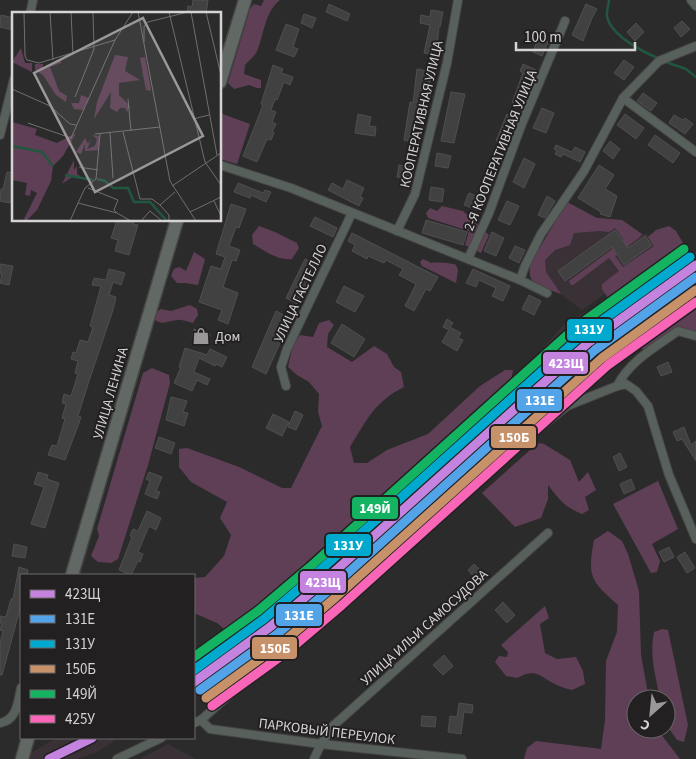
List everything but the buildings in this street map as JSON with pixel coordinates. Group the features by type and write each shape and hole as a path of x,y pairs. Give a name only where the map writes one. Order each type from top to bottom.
{"main road":[{"path":"221,79 245,0"},
{"name":"УЛИЦА ЛЕНИНА","path":"72,574 177,221"},
{"path":"22,759 28,739"}],"street":[{"name":"КООПЕРАТИВНАЯ УЛИЦА","path":"397,230 416,194 447,63 458,0"},
{"path":"691,0 696,6"},
{"name":"2-Я КООПЕРАТИВНАЯ УЛИЦА","path":"468,259 489,213 521,126 565,21"},
{"path":"520,280 540,234 584,171 623,98 659,61 696,46"},
{"path":"0,135 3,114 12,85"},
{"path":"623,98 696,152"},
{"path":"221,165 290,188 352,212 520,280 547,293"},
{"name":"УЛИЦА ГАСТЕЛЛО","path":"286,386 281,367 287,349 352,212"},
{"path":"616,386 622,376 640,356 678,331 696,336"},
{"path":"197,721 303,638 372,579 491,466 567,406 616,386 626,384 636,391 648,406 669,475 696,539"},
{"name":"УЛИЦА ИЛЬИ САМОСУДОВА","path":"314,759 333,726 548,533"},
{"path":"0,723 6,722 15,712 20,692"},
{"name":"ПАРКОВЫЙ ПЕРЕУЛОК","path":"197,721 210,729 321,744 462,759"},
{"path":"117,759 159,739"}],"shaded area":[{"path":"264,0 280,0 267,18 259,47 245,65 244,74 261,80 261,88 249,85 234,89 228,83 250,9 254,4 261,6"},
{"path":"221,113 250,124 237,164 221,159"},
{"path":"567,202 597,218 622,220 642,234 647,234 665,251 582,310 562,295 532,280 529,272"},
{"path":"567,202 597,218 622,220 642,234 615,256 623,267 654,246 648,237 656,230 669,226 676,231 687,250 686,255 682,259 667,256 641,276 630,281 621,293 608,298 602,289 602,284 619,271 609,258 573,285 569,281 623,241 623,239 615,228 609,232 574,233 570,245 555,250 545,260 546,272 561,294 542,286 531,278 530,264"},
{"path":"442,206 463,211 489,235 481,253 465,245 469,231 428,218 426,213 430,208 437,211"},
{"path":"259,226 297,243 299,248 292,259 277,257 253,244 252,235"},
{"path":"696,251 696,272 598,347 501,437 250,657 195,691 195,671 239,642 286,604 456,448 566,322 675,265"},
{"path":"194,252 205,259 198,285 177,283 171,276 174,269 179,267 186,271"},
{"path":"423,259 431,263 456,265 458,270 456,283 422,266 420,262"},
{"path":"696,278 696,292 656,323 652,317"},
{"path":"696,301 696,332 678,330 646,350 642,349 641,344"},
{"path":"190,305 197,309 198,315 193,323 179,320 162,323 154,319 155,313 161,309 171,311"},
{"path":"329,320 334,325 328,334 327,347 352,362 374,346 387,354 394,367 401,372 404,387 378,405 366,420 350,447 354,463 367,463 387,450 428,434 480,386 505,370 513,370 510,386 456,448 286,604 239,642 217,623 195,613 195,578 205,577 224,556 231,535 220,518 227,502 191,482 179,467 179,449 187,448 239,467 282,488 291,488 322,426 318,412 319,394 309,382 288,367 293,345 300,335 313,337 319,323"},
{"path":"592,352 602,368 601,380 561,405 517,437 501,437"},
{"path":"152,368 169,375 170,383 148,465 118,559 111,563 98,562 91,556 99,536 97,529 143,373"},
{"path":"538,443 544,444 570,460 579,482 588,472 596,490 585,497 589,510 582,514 562,502 548,485 548,499 541,518 515,527 482,493"},
{"path":"658,481 678,529 652,544 660,561 657,572 651,573 613,504"},
{"path":"608,531 622,541 639,591 641,655 647,689 626,689 626,739 665,739 680,759 524,759 527,748 536,741 601,749 605,720 606,661 617,632 618,605 602,590 593,577 591,562 594,540"},
{"path":"545,606 549,618 540,624 545,653 557,659 576,657 583,671 585,684 572,690 559,686 534,673 517,678 506,676 495,662 499,656 507,657 508,652 501,645"},
{"path":"662,629 668,630 688,725 684,742 676,739 676,689 658,689 652,649 654,632"},
{"path":"227,639 232,643 231,648 195,671 195,655 198,651 204,653 214,644"},
{"path":"55,739 117,739 97,752 78,759 15,759"},
{"path":"168,744 196,759 140,759"}],"waterway":[{"path":"609,0 607,16 614,30 628,42 658,58"},
{"path":"666,62 686,69 696,77"}],"transit line":[{"name":"149Й","path":"195,656 258,611 310,567 576,327 684,249"},
{"name":"131У","path":"195,669 264,619 582,335 690,257"},
{"name":"423Щ","path":"195,681 270,627 323,582 589,342 696,265"},
{"name":"131Е","path":"200,690 276,635 329,590 595,350 696,277"},
{"name":"150Б","path":"206,698 282,643 336,597 602,358 696,290"},
{"name":"425У","path":"212,706 288,651 342,605 608,365 696,302"},
{"name":"423Щ","path":"49,759 90,739"}],"place":[{"name":"Дом","path":"201,336"}]}
